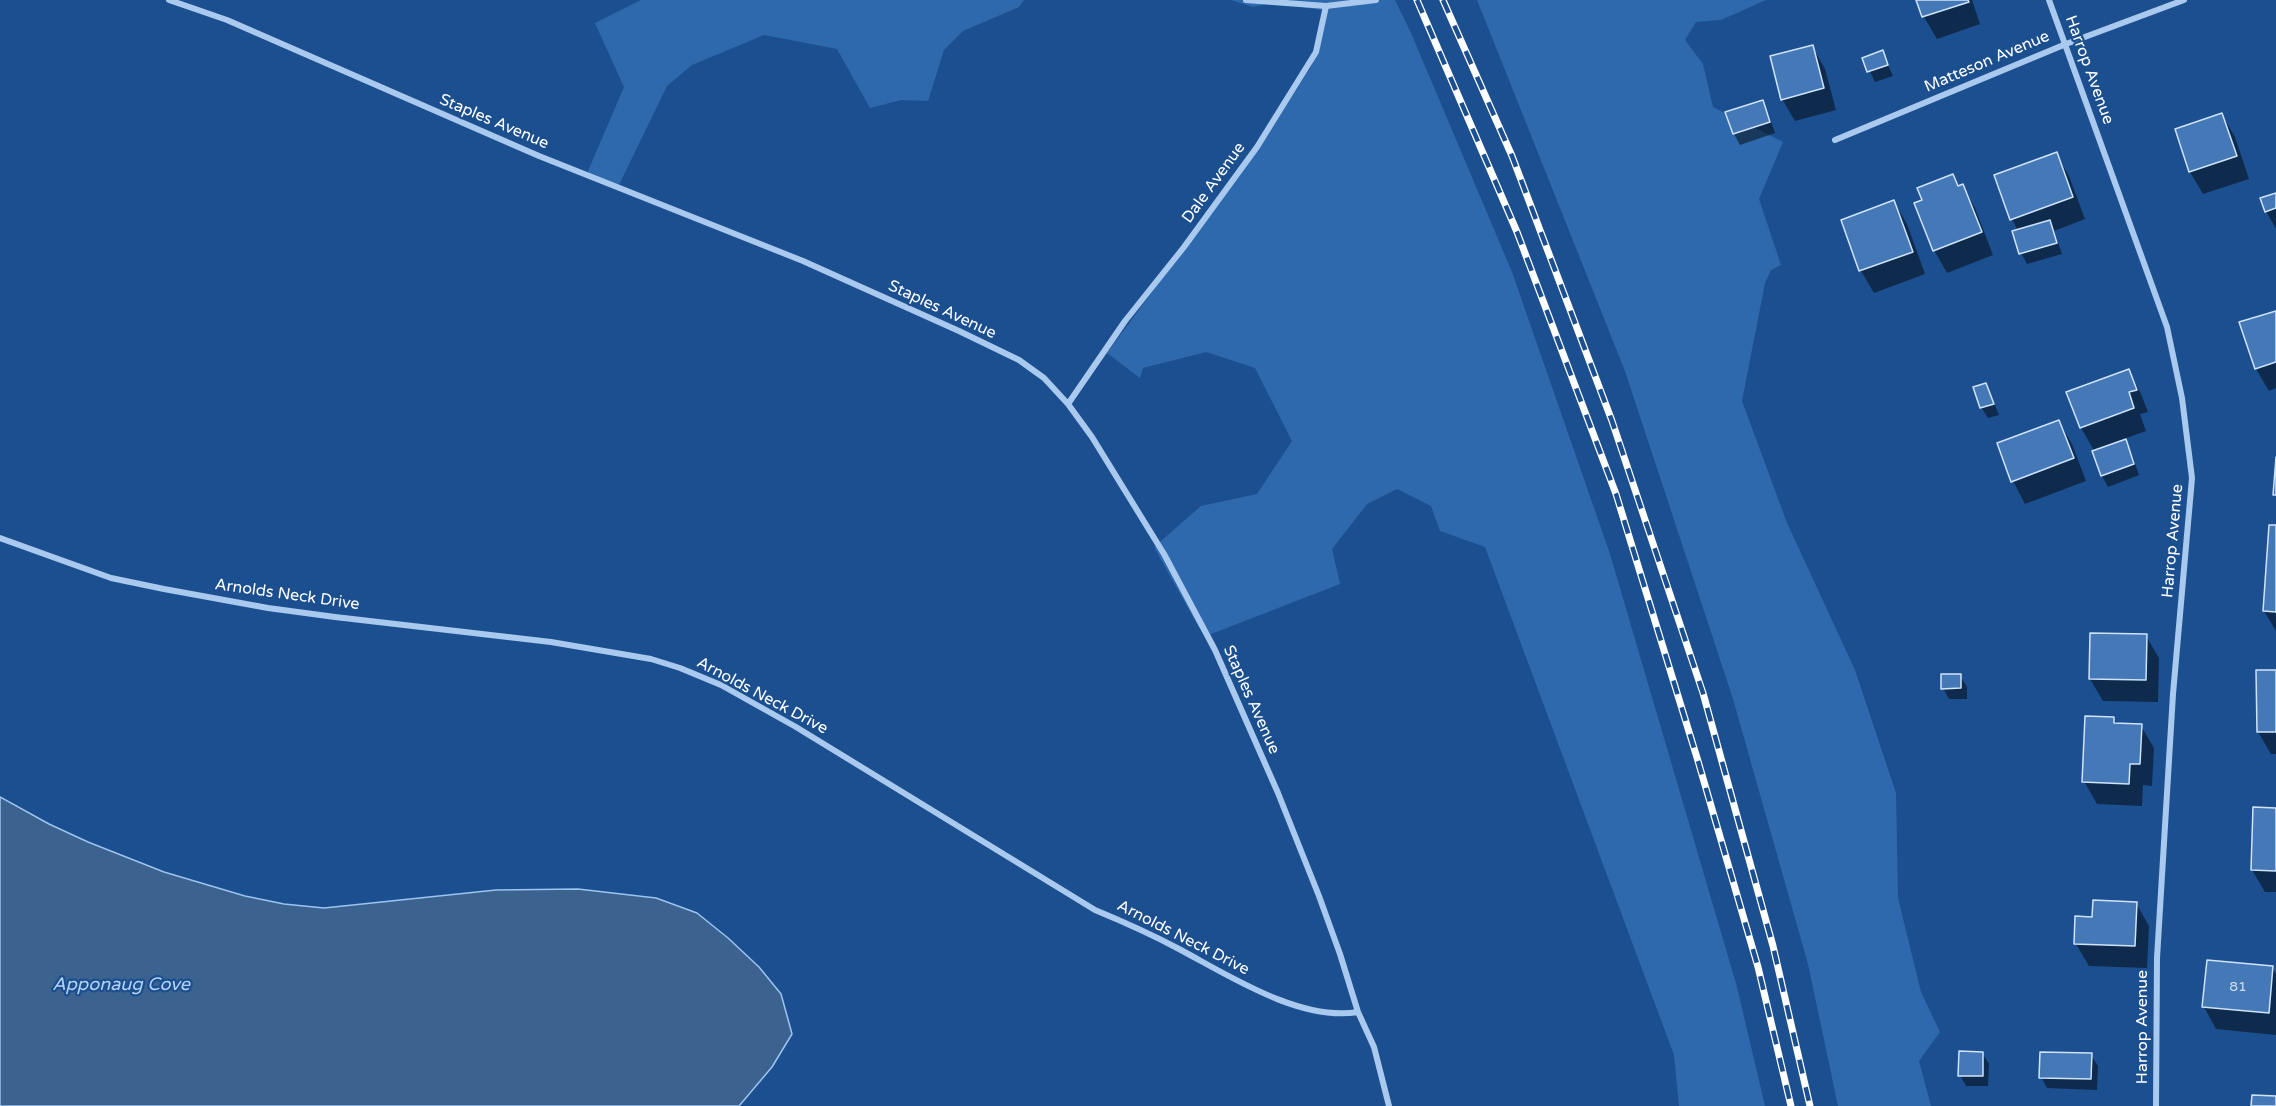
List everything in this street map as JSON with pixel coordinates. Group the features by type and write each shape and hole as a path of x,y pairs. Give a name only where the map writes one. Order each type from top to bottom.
{"street":[{"name":"Staples Avenue","path":"168,0 227,20 529,152 792,257 959,330 1019,360 1044,378 1068,404 1092,436 1164,554 1215,650 1278,793 1319,896 1358,1012"},
{"path":"1246,0 1326,6 1376,0"},
{"name":"Harrop Avenue","path":"2049,0 2167,327 2182,398 2192,478 2173,694 2157,958 2156,1106"},
{"name":"Matteson Avenue","path":"1835,140 2066,44 2184,0"},
{"name":"Dale Avenue","path":"1068,404 1125,321 1184,247 1257,147 1316,52 1326,6"},
{"name":"Arnolds Neck Drive","path":"0,538 111,578 164,589 324,615 551,642 651,659 680,668 721,685 796,727 1095,910 1139,928 1242,983 1300,1008 1343,1015 1358,1012"},
{"path":"1358,1012 1374,1047 1389,1106"}],"shaded area":[{"path":"641,0 1024,0 1019,7 963,31 944,50 928,101 901,100 870,108 837,49 764,35 692,65 667,86 617,189 591,177 588,171 624,87 595,23"},
{"path":"1231,0 1395,0 1411,33 1512,272 1610,554 1737,987 1765,1106 1679,1106 1674,1055 1485,547 1440,531 1431,506 1397,489 1367,504 1332,549 1340,584 1206,636 1198,626 1154,547 1201,506 1257,494 1292,441 1255,368 1206,352 1143,368 1140,378 1107,353 1263,142 1311,67 1323,32 1322,10 1272,3 1253,7"},
{"path":"1477,0 1766,0 1721,20 1696,22 1685,40 1703,64 1713,107 1783,142 1759,199 1781,265 1771,270 1765,283 1742,401 1787,523 1855,670 1896,793 1898,898 1921,992 1940,1032 1919,1061 1931,1106 1838,1106 1808,964 1733,699 1625,371"}],"water":[{"name":"Apponaug Cove","path":"0,797 88,842 164,872 245,896 284,904 324,908 496,890 578,889 656,898 697,913 759,967 781,994 792,1034 772,1067 739,1106 0,1106"}],"building":[{"path":"1916,0 1968,0 1969,2 1922,17"},
{"path":"1813,45 1824,88 1781,100 1770,56"},
{"path":"1883,50 1888,65 1867,72 1862,58"},
{"path":"1763,100 1770,122 1733,134 1725,112"},
{"path":"2222,113 2237,156 2189,172 2175,129"},
{"path":"2057,152 2073,197 2010,220 1994,175"},
{"path":"1953,174 1958,186 1963,184 1982,232 1933,251 1914,203 1922,200 1917,188"},
{"path":"2276,193 2276,208 2265,212 2260,198"},
{"path":"1894,200 1913,252 1859,271 1841,220"},
{"path":"2050,220 2057,243 2019,254 2012,231"},
{"path":"2276,311 2276,362 2255,369 2239,322"},
{"path":"2129,369 2137,390 2129,392 2134,408 2080,428 2066,392"},
{"path":"1986,383 1994,404 1980,408 1973,387"},
{"path":"2059,420 2074,458 2011,482 1997,443"},
{"path":"2126,439 2134,464 2101,476 2092,451"},
{"path":"2276,457 2276,495 2273,495"},
{"path":"2269,525 2276,525 2276,612 2263,611"},
{"path":"2090,633 2147,634 2146,680 2089,679"},
{"path":"2256,670 2276,670 2276,732 2257,732"},
{"path":"1941,674 1961,674 1961,688 1941,689"},
{"path":"2085,716 2114,717 2114,723 2142,724 2140,764 2130,764 2129,784 2082,782"},
{"path":"2253,807 2276,808 2276,871 2251,870"},
{"path":"2093,900 2137,902 2135,946 2074,944 2075,916 2092,917"},
{"path":"2207,960 2273,966 2269,1013 2202,1007"},
{"path":"1959,1051 1983,1052 1983,1076 1958,1076"},
{"path":"2040,1052 2092,1053 2091,1079 2039,1078"},
{"path":"2252,1095 2276,1096 2276,1106 2251,1106"}],"railway":[{"path":"1417,0 1517,232 1616,494 1758,967 1791,1106"},
{"path":"1443,0 1512,156 1612,421 1703,693 1773,946 1810,1106"}]}
